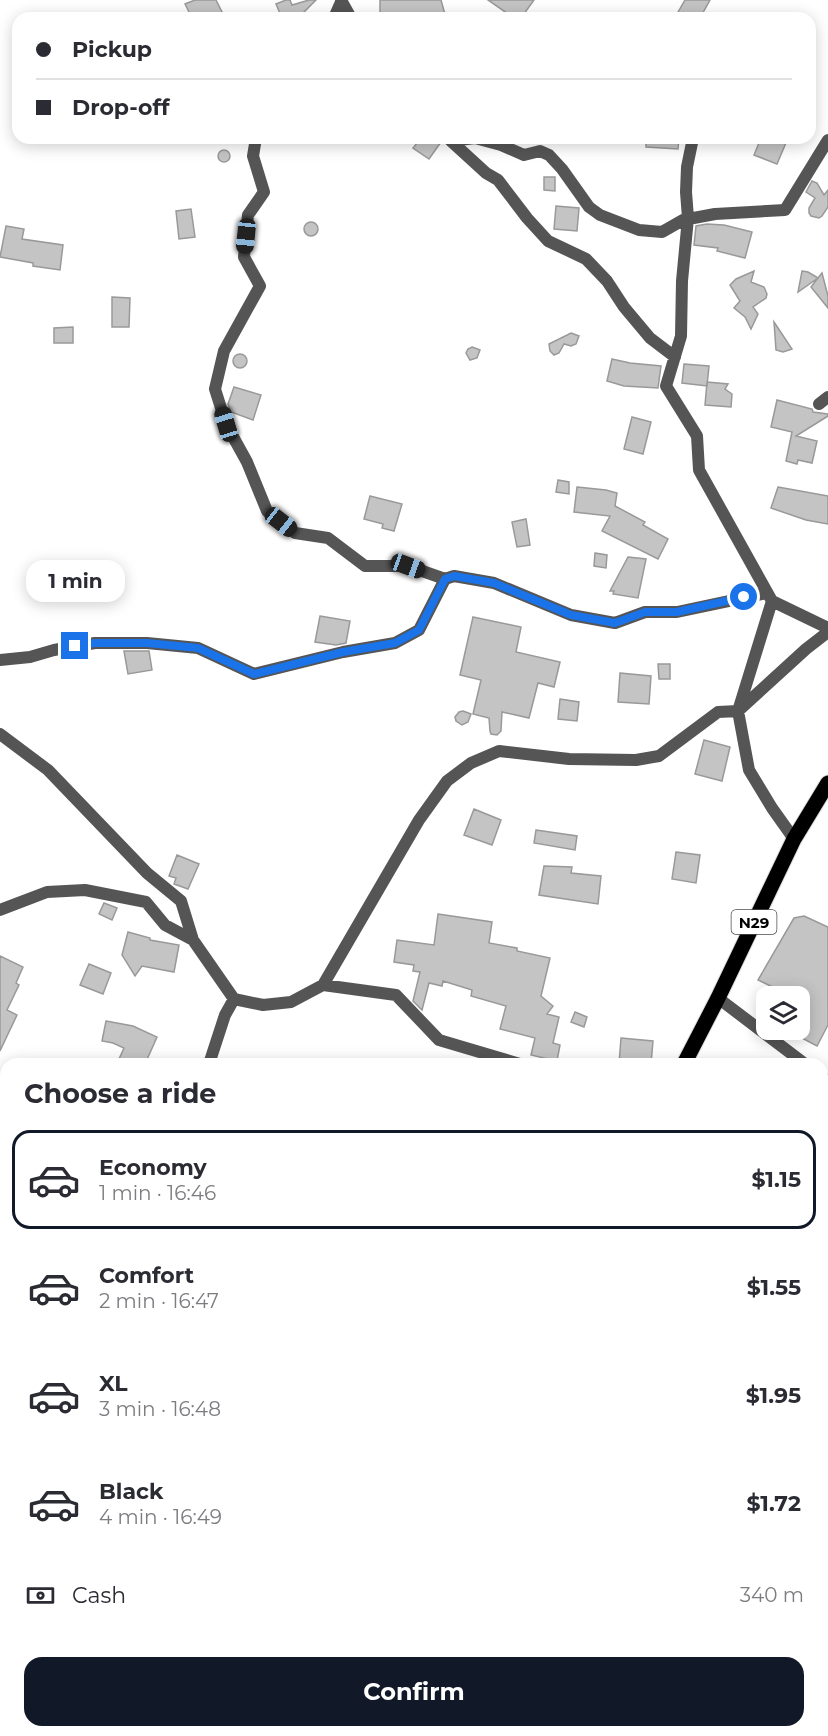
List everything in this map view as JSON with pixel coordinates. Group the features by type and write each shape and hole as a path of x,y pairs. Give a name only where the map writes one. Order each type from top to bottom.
{"main road":[{"name":"N29","path":"687,1058 794,839 828,783"}],"street":[{"path":"497,144 524,155 540,152 549,155 594,211 639,230 662,232 688,218 785,210 828,140"},
{"path":"255,144 253,156 264,192 248,215 244,257 260,286 224,351 215,389 226,424 247,462 267,511 295,533 328,538 364,566 408,566 445,579 454,576 494,583 571,615 615,623 645,612 677,612 770,597"},
{"path":"453,144 486,173 498,180 548,241 586,259 607,281 624,307 650,338 675,357"},
{"path":"0,910 47,892 85,890 146,902 165,925 193,940 205,954 234,999 263,1005 291,1002 323,985 418,820 447,781 471,763 499,751 569,759 636,760 659,756 718,712 738,711 828,630 770,597 699,470 697,436 666,386 681,336 684,249 688,218 687,167 692,144"},
{"path":"0,660 30,657 95,643 147,643 198,648 254,674 343,652 395,643 419,630 445,579"},
{"path":"770,597 738,711 749,770 794,839"},
{"path":"0,734 48,770 147,873 181,901 193,940"},
{"path":"323,985 396,995 439,1040 500,1058"},
{"path":"718,998 797,1058"},
{"path":"211,1058 225,1015 234,999"}],"building":[{"path":"195,0 216,0 222,12 189,12 185,4"},
{"path":"286,0 290,0 292,5 316,0 304,12 279,12 276,4"},
{"path":"380,0 441,0 444,12 380,12"},
{"path":"488,0 534,0 525,12 505,12"},
{"path":"685,0 710,0 703,12 678,12"},
{"path":"416,144 440,144 429,159 413,148"},
{"path":"646,144 678,144 678,149 646,147"},
{"path":"759,144 785,144 777,164 754,155"},
{"path":"226,150 230,156 226,162 222,162 218,154"},
{"path":"544,177 555,177 555,191 544,190"},
{"path":"812,181 817,183 824,195 828,190 828,207 819,218 809,213 809,208 815,198 806,192"},
{"path":"556,206 579,208 577,231 554,229"},
{"path":"191,209 195,237 179,239 176,211"},
{"path":"308,222 314,222 318,229 314,236 308,236 304,232 304,226"},
{"path":"724,225 752,232 745,258 717,251 718,248 694,245 696,226"},
{"path":"6,226 24,229 22,239 63,245 60,270 33,266 33,263 0,257"},
{"path":"754,271 751,282 764,287 767,294 766,298 753,307 758,314 751,329 745,317 734,308 740,301 730,285 736,279"},
{"path":"802,271 818,278 798,292"},
{"path":"822,273 828,296 828,308 811,287"},
{"path":"112,297 130,298 129,327 112,327"},
{"path":"774,322 792,349 783,352 776,350"},
{"path":"73,327 73,343 54,343 54,328"},
{"path":"571,333 579,336 576,344 571,346 564,344 559,353 554,355 550,351 549,344"},
{"path":"472,347 480,350 477,358 470,360 466,353"},
{"path":"237,354 243,354 247,361 243,368 237,368 233,364 233,358"},
{"path":"612,359 661,366 658,388 624,386 607,381"},
{"path":"684,364 709,366 707,386 682,383"},
{"path":"707,382 728,384 725,389 732,394 731,407 705,405"},
{"path":"234,387 261,395 253,420 231,412 228,404"},
{"path":"777,400 812,409 813,412 828,414 796,436 817,441 812,463 798,460 797,464 786,461 792,432 771,427"},
{"path":"632,417 651,422 643,454 624,449"},
{"path":"558,480 569,482 569,494 556,492"},
{"path":"577,487 617,493 615,506 645,522 643,525 668,539 658,559 602,531 610,516 574,512"},
{"path":"778,487 828,496 828,524 806,520 771,508"},
{"path":"370,496 402,504 394,531 382,528 383,524 364,519"},
{"path":"526,519 530,545 517,547 512,522"},
{"path":"595,553 607,555 606,568 594,566"},
{"path":"628,557 646,559 638,598 613,594 614,591 610,591"},
{"path":"320,616 350,621 346,643 336,645 315,642"},
{"path":"473,617 521,627 516,652 560,662 554,687 538,683 529,718 502,712 501,731 497,735 491,734 489,718 473,714 481,680 460,675"},
{"path":"124,651 149,651 152,670 128,674"},
{"path":"658,664 670,664 670,679 659,679"},
{"path":"620,673 651,676 649,704 618,702"},
{"path":"560,699 579,702 577,721 558,719"},
{"path":"463,711 471,714 468,722 462,725 456,721 455,717"},
{"path":"704,740 730,747 722,781 695,774"},
{"path":"474,809 501,820 492,845 464,835"},
{"path":"536,830 577,836 575,850 534,843"},
{"path":"676,852 700,855 696,883 672,879"},
{"path":"177,855 199,864 188,889 174,884 176,878 169,876"},
{"path":"544,866 572,867 571,873 601,876 598,904 539,895"},
{"path":"104,903 117,908 112,920 99,914"},
{"path":"438,914 492,922 489,943 517,948 517,951 550,958 541,996 553,1006 547,1014 559,1017 553,1043 560,1045 558,1058 531,1055 535,1038 500,1029 506,1006 471,996 472,990 443,981 442,986 429,983 422,1010 413,1001 420,972 413,971 414,965 394,962 397,940 434,945"},
{"path":"804,916 828,927 828,1025 817,1046 806,1040 810,1040 810,986 770,986 758,980 794,918"},
{"path":"128,932 150,938 150,940 179,945 174,972 142,966 135,976 122,955"},
{"path":"0,956 23,967 16,983 19,985 7,1010 17,1015 0,1051"},
{"path":"89,964 111,973 103,994 80,985"},
{"path":"575,1012 587,1017 584,1027 571,1022"},
{"path":"106,1021 133,1026 157,1037 148,1058 119,1058 124,1048 102,1041"},
{"path":"621,1038 653,1041 652,1058 619,1058"}],"route":[{"path":"75,646 95,643 147,643 198,648 254,674 343,652 395,643 419,630 445,579 454,576 494,583 571,615 615,623 645,612 677,612 744,597"}]}
